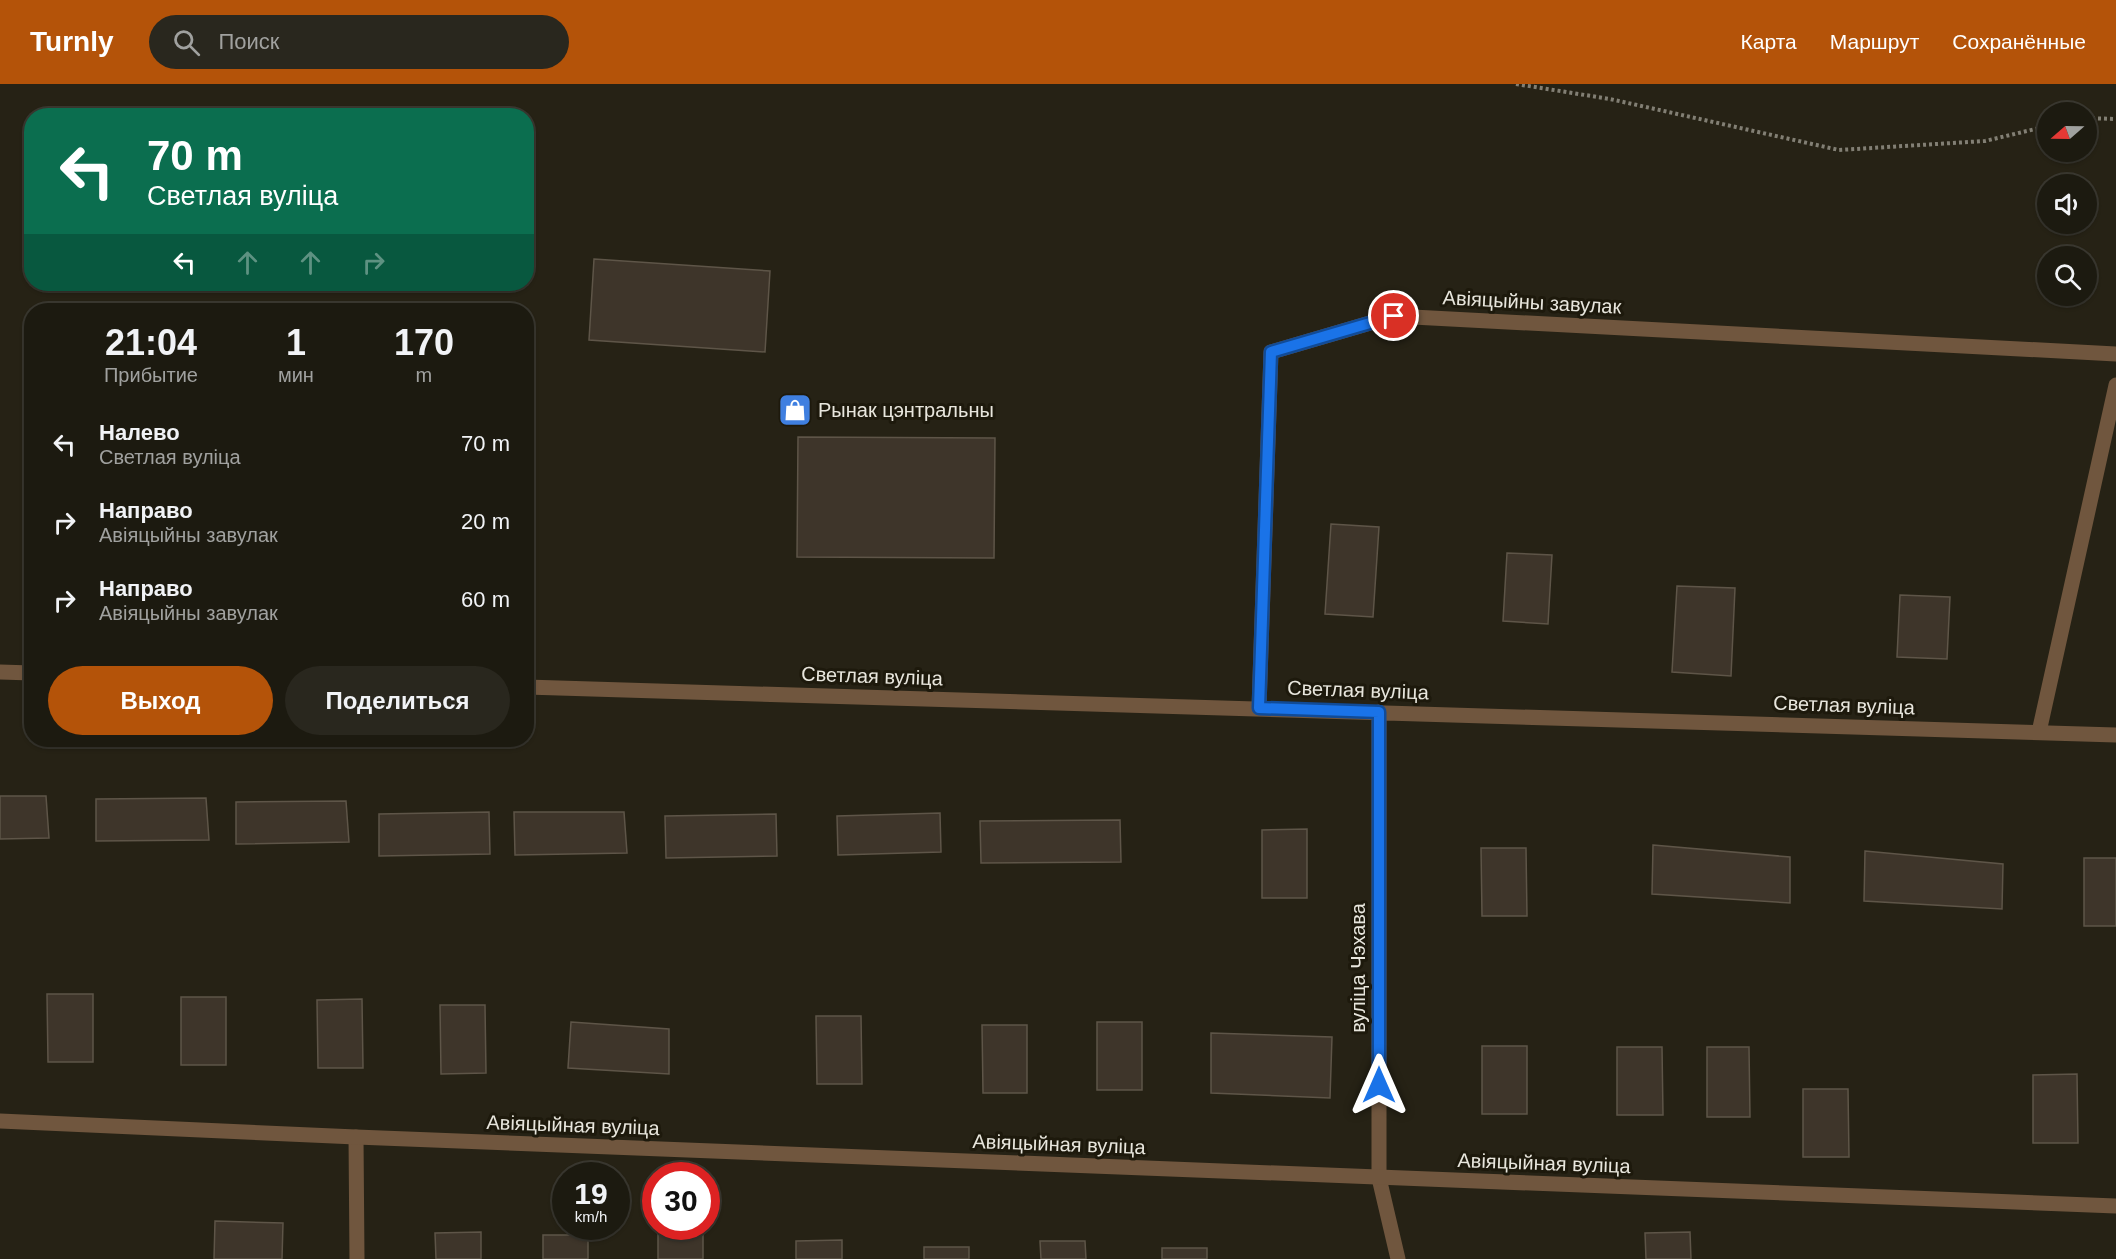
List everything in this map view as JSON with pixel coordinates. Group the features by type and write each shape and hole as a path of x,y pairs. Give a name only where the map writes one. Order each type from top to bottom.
{"street":[{"name":"Авіяцыйны завулак","path":"1259,708 1271,352 1394,316 2116,354"},
{"path":"2038,732 2116,385"},
{"path":"0,672 24,673"},
{"name":"Светлая вуліца","path":"534,687 2116,735"},
{"name":"вуліца Чэхава","path":"1379,712 1379,1178 1398,1259"},
{"name":"Авіяцыйная вуліца","path":"0,1121 2116,1206"},
{"path":"356,1137 357,1259"}],"path":[{"path":"1516,84 1610,99 1839,150 1985,141 2037,129"},
{"path":"2097,118 2116,119"}],"building":[{"path":"594,259 770,271 765,352 589,340"},
{"path":"798,437 995,438 994,558 797,557"},
{"path":"1331,524 1379,527 1373,617 1325,614"},
{"path":"1507,553 1552,555 1548,624 1503,621"},
{"path":"1677,586 1735,588 1731,676 1672,672"},
{"path":"1900,595 1950,597 1947,659 1897,657"},
{"path":"0,796 46,796 49,838 0,839"},
{"path":"206,798 209,840 96,841 96,799"},
{"path":"346,801 349,842 236,844 236,802"},
{"path":"489,812 490,854 379,856 379,814"},
{"path":"514,812 624,812 627,853 515,855"},
{"path":"940,813 941,852 838,855 837,816"},
{"path":"776,814 777,856 666,858 665,816"},
{"path":"1120,820 1121,862 981,863 980,821"},
{"path":"1307,829 1307,898 1262,898 1262,830"},
{"path":"1653,845 1790,857 1790,903 1652,894"},
{"path":"1481,848 1526,848 1527,916 1482,916"},
{"path":"1865,851 2003,864 2002,909 1864,901"},
{"path":"2084,858 2116,858 2116,926 2084,926"},
{"path":"47,994 93,994 93,1062 48,1062"},
{"path":"181,997 226,997 226,1065 181,1065"},
{"path":"362,999 363,1068 318,1068 317,1000"},
{"path":"440,1005 485,1005 486,1073 441,1074"},
{"path":"816,1016 861,1016 862,1084 817,1084"},
{"path":"571,1022 669,1029 669,1074 568,1068"},
{"path":"1097,1022 1142,1022 1142,1090 1097,1090"},
{"path":"982,1025 1027,1025 1027,1093 983,1093"},
{"path":"1211,1033 1332,1037 1330,1098 1211,1093"},
{"path":"1482,1046 1527,1046 1527,1114 1482,1114"},
{"path":"1617,1047 1662,1047 1663,1115 1617,1115"},
{"path":"1707,1047 1749,1047 1750,1117 1707,1117"},
{"path":"2077,1074 2078,1143 2033,1143 2033,1075"},
{"path":"1803,1089 1848,1089 1849,1157 1803,1157"},
{"path":"215,1221 283,1223 282,1259 214,1259"},
{"path":"481,1232 481,1259 436,1259 435,1233"},
{"path":"1690,1232 1691,1259 1646,1259 1645,1233"},
{"path":"543,1235 552,1235 552,1240 588,1240 588,1259 543,1259"},
{"path":"658,1240 703,1240 703,1259 658,1259"},
{"path":"842,1240 842,1259 796,1259 796,1241"},
{"path":"1040,1241 1085,1241 1086,1259 1041,1259"},
{"path":"924,1247 969,1247 969,1259 924,1259"},
{"path":"1162,1248 1207,1248 1207,1259 1162,1259"}],"place":[{"name":"Рынак цэнтральны","path":"795,410"}],"route":[{"path":"1379,1085 1379,712 1259,708 1271,352 1394,316"}]}
